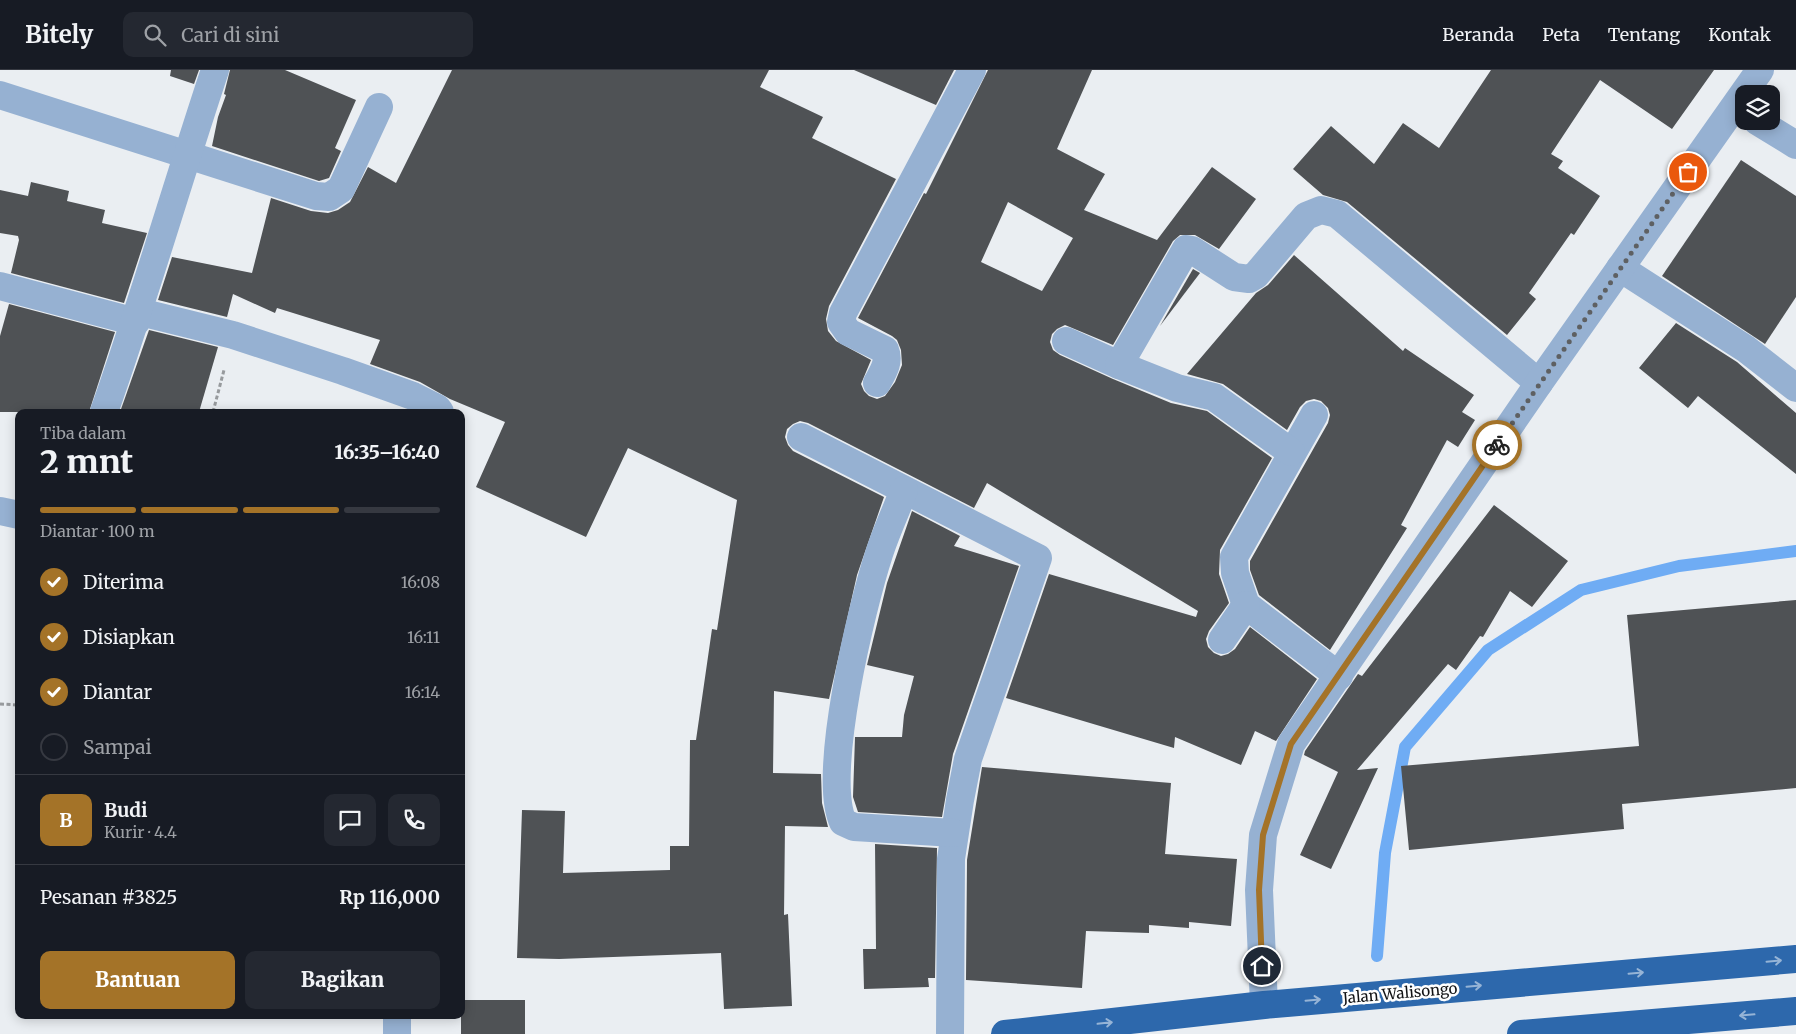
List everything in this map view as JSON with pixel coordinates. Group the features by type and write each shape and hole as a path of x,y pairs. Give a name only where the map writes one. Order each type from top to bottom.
{"highway":[{"name":"Jalan Walisongo","path":"1005,1034 1264,1004 1796,959"},
{"path":"1521,1034 1796,1011"}],"street":[{"path":"105,409 138,317 186,154 214,70"},
{"path":"877,383 886,365 887,356 885,350 848,332 841,322 843,312 972,70"},
{"path":"1752,85 1760,70"},
{"path":"0,95 316,196 329,197 341,189 379,107"},
{"path":"1264,1004 1259,890 1263,835 1291,744 1620,268 1735,115"},
{"path":"1772,130 1796,145"},
{"path":"1119,365 1182,252 1186,249 1192,250 1234,277 1249,279 1256,275 1306,216 1321,210 1337,214 1539,383"},
{"path":"1620,268 1746,350 1796,388"},
{"path":"0,286 138,317 233,335 413,396 438,409"},
{"path":"1066,341 1177,388 1214,397 1291,452"},
{"path":"1314,415 1291,452 1234,557 1235,573 1241,585 1246,605 1339,676"},
{"path":"801,437 1038,558 968,758 954,833 951,859 950,1034"},
{"path":"904,490 879,554 846,691 837,759 838,811 842,822 854,827 954,833"},
{"path":"0,511 15,514"},
{"path":"1222,640 1246,605"},
{"path":"397,1019 397,1034"}],"path":[{"path":"214,409 233,335"},
{"path":"0,704 15,705"}],"building":[{"path":"171,70 199,70 194,84 170,76"},
{"path":"230,70 285,70 356,100 335,148 341,151 329,178 319,181 212,146 218,117 226,95 224,94"},
{"path":"452,70 769,70 760,87 823,117 812,138 896,179 829,306 826,319 828,331 836,341 871,360 861,384 869,396 877,399 885,396 895,382 902,365 901,350 897,340 892,336 858,318 924,193 926,194 988,70 1092,70 1057,149 1105,174 1084,210 1157,240 1212,167 1256,199 1219,249 1195,235 1180,235 1173,241 1113,345 1065,325 1052,334 1050,342 1053,350 1060,355 1113,379 1171,403 1207,411 1272,458 1220,550 1219,574 1229,603 1209,631 1206,639 1208,647 1214,653 1221,656 1235,649 1250,627 1317,679 1276,741 1255,731 1241,765 1175,737 1174,748 1006,698 1049,574 1196,617 1198,611 987,483 974,508 808,423 800,421 787,429 785,437 793,451 884,497 857,575 829,699 774,691 773,773 821,774 822,803 828,827 785,826 784,915 788,914 792,1006 724,1009 721,953 559,959 517,958 522,810 565,811 563,873 670,870 670,846 689,846 690,740 696,740 712,629 717,630 737,500 628,448 586,537 476,487 505,422 450,399 420,382 370,364 380,340 277,308 275,313 233,294 227,317 158,300 172,257 252,273 271,198 311,211 328,213 338,210 350,202 368,167 396,183","holes":["1008,202 1073,238 1042,291 981,262"]},
{"path":"854,70 954,70 936,105"},
{"path":"1491,70 1714,70 1672,129 1600,80 1551,154 1563,161 1558,168 1600,196 1574,235 1571,233 1529,293 1536,299 1507,335 1347,202 1323,195 1293,169 1331,126 1374,164 1403,123 1439,148"},
{"path":"1741,160 1796,196 1796,297 1765,344 1662,276"},
{"path":"31,182 69,191 67,201 105,210 102,223 147,233 124,303 11,273 19,240 18,236 0,233 0,190 28,196"},
{"path":"1294,255 1403,351 1405,348 1474,395 1462,412 1475,420 1458,447 1447,440 1401,525 1407,528 1330,650 1259,595 1250,570 1250,561 1328,423 1330,415 1328,408 1321,401 1314,399 1306,401 1300,407 1287,430 1223,384 1187,374 1256,293 1268,285"},
{"path":"1193,269 1200,273 1160,326"},
{"path":"9,304 115,332 90,409 15,409 15,412 0,412 0,336"},
{"path":"1676,323 1737,362 1796,413 1796,474 1698,396 1688,408 1639,368"},
{"path":"149,330 218,347 200,409 121,409"},
{"path":"1494,505 1568,561 1532,607 1510,591 1483,637 1480,636 1456,670 1448,664 1357,770 1378,768 1331,869 1300,855 1338,772 1304,755 1305,751 1358,674 1362,676"},
{"path":"912,511 960,536 954,546 1019,566 953,754 942,817 858,812 853,797 855,737 902,737 904,715 914,676 867,665 887,583"},
{"path":"1796,600 1796,788 1622,804 1624,829 1409,850 1401,766 1639,746 1627,615"},
{"path":"982,767 1171,783 1165,854 1237,859 1231,926 1189,922 1189,928 1149,925 1149,933 1086,931 1082,988 966,980 967,860"},
{"path":"875,844 937,848 935,978 928,978 929,987 864,989 863,949 876,949"},
{"path":"465,1000 525,1000 525,1034 461,1034 461,1019 465,1019"}],"waterway":[{"path":"1377,956 1385,853 1405,747 1488,650 1581,590 1679,566 1796,551"}],"way so far":[{"path":"1497,445 1688,172"}],"route":[{"path":"1262,966 1259,890 1263,835 1291,744 1497,445"}]}
